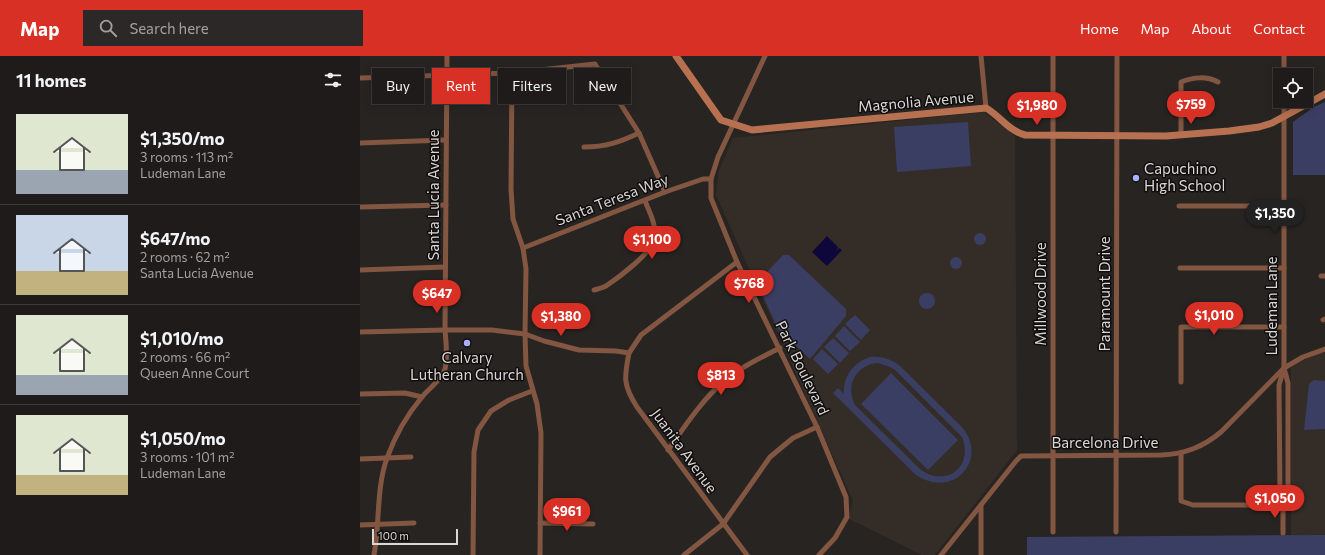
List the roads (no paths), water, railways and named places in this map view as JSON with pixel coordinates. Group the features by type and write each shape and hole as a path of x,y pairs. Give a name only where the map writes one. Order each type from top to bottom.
{"main road":[{"name":"Magnolia Avenue","path":"676,56 721,120 752,130 986,108 1020,134 1025,136 1181,135 1214,133 1259,127 1272,123 1284,118 1325,94"}],"street":[{"name":"Santa Lucia Avenue","path":"447,56 448,68"},
{"name":"Park Boulevard","path":"765,56 718,157 711,178 711,198 737,262 817,427 846,497 846,517 835,538 819,555"},
{"path":"981,56 986,108"},
{"name":"Millwood Drive","path":"1053,56 1053,532"},
{"name":"Paramount Drive","path":"1116,532 1117,56"},
{"path":"1284,56 1284,68"},
{"path":"554,68 595,64 639,133 665,192"},
{"path":"360,78 432,76"},
{"path":"1181,135 1181,82 1192,78 1205,78 1218,82"},
{"name":"Santa Lucia Avenue","path":"374,555 382,480 387,458 401,426 422,397 440,378 446,360 447,104"},
{"path":"512,104 513,219 523,248 526,269 526,366 537,404 541,433 540,555"},
{"name":"Ludeman Lane","path":"1283,505 1288,496 1288,383 1284,368 1284,108"},
{"path":"584,147 598,147 621,142 639,133"},
{"path":"360,143 446,140"},
{"name":"Santa Teresa Way","path":"523,248 665,192 703,179 711,178"},
{"path":"594,290 605,286 641,259 649,251 654,242 655,231 653,220 645,201"},
{"path":"360,207 446,205"},
{"path":"1179,206 1284,206"},
{"path":"360,332 492,330 525,334 544,342 579,350 616,351 629,353 642,336 737,262"},
{"path":"360,270 446,267"},
{"path":"1180,268 1284,268"},
{"path":"1181,382 1181,327 1284,327"},
{"path":"668,450 698,408 724,381 750,363 780,348"},
{"name":"Barcelona Drive","path":"941,555 1020,456 1161,455 1181,453 1202,446 1212,440 1284,368 1303,357 1325,349"},
{"name":"Juanita Avenue","path":"629,353 625,376 628,392 668,450 746,555"},
{"name":"Ludeman Lane","path":"1283,533 1283,505 1280,495 1279,385 1284,368"},
{"path":"473,555 474,452 478,430 491,411 509,400 532,391"},
{"path":"360,394 405,393 422,397"},
{"path":"684,555 723,524 770,457 793,438 817,427"},
{"path":"1181,453 1181,502 1192,505 1283,505"},
{"path":"360,459 411,457"},
{"path":"981,504 981,555"},
{"path":"360,524 414,523"},
{"path":"540,523 593,524"}],"place":[{"name":"Capuchino High School","path":"1136,178"},
{"name":"Calvary Lutheran Church","path":"467,343"}]}
